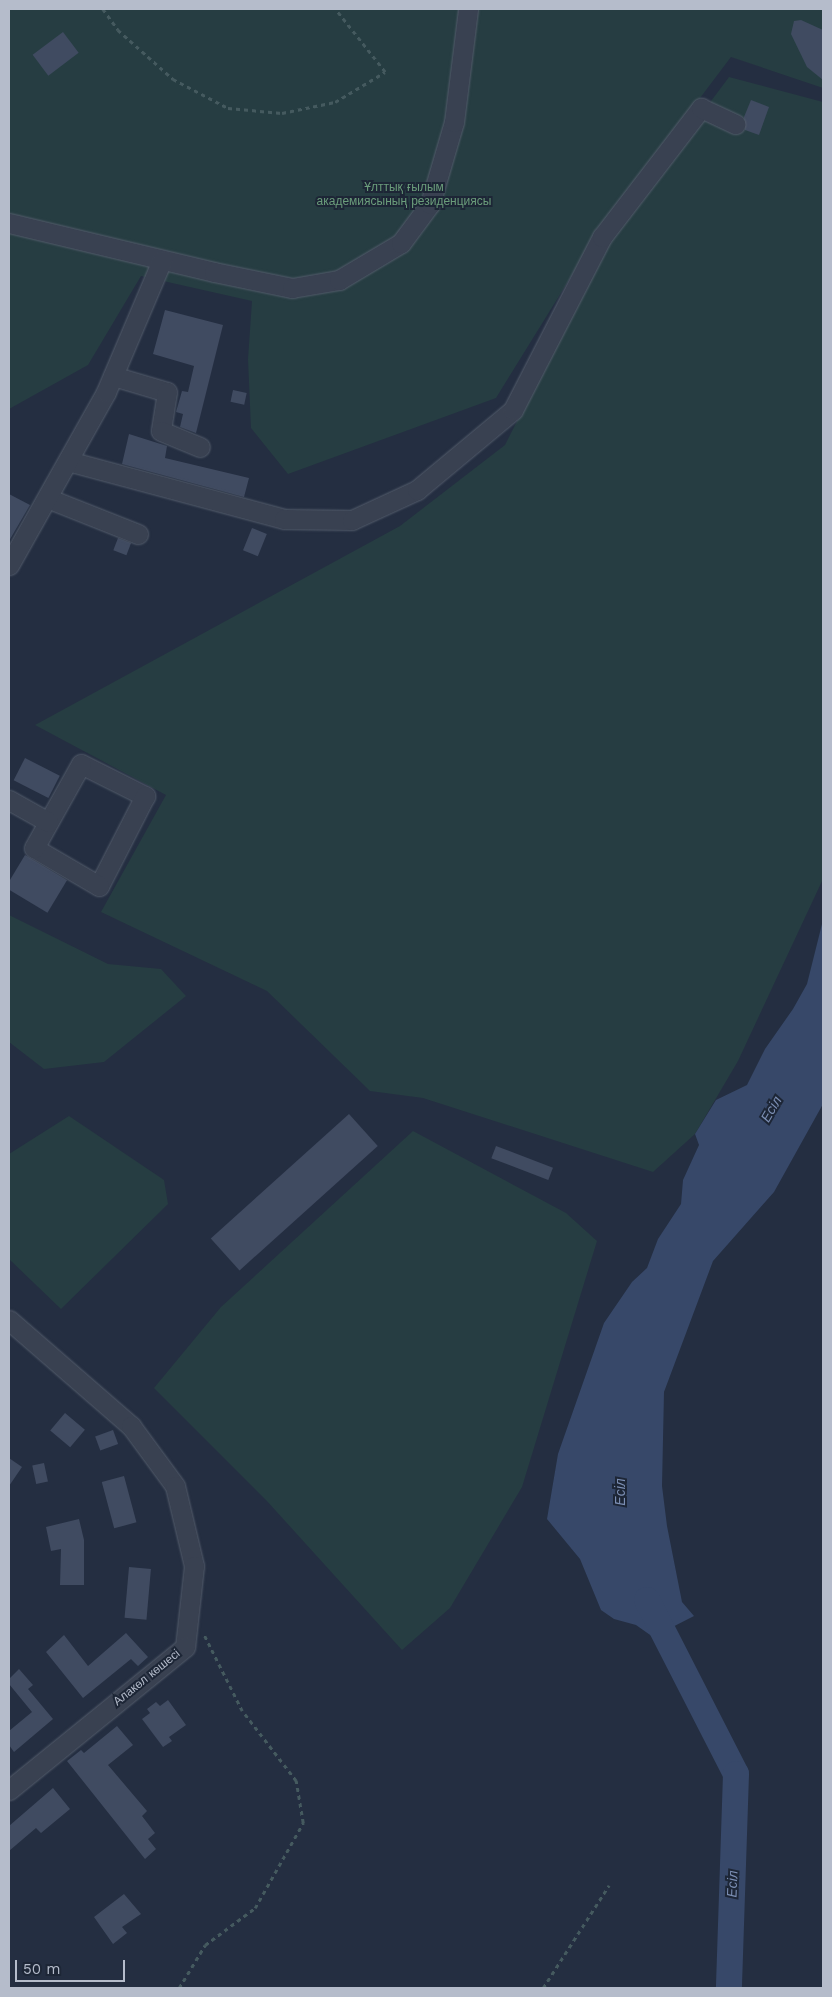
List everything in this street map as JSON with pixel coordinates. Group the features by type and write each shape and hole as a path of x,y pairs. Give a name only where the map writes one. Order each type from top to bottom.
{"street":[{"path":"9,223 162,260 292,288 339,280 401,243 430,204 454,122 468,9"},
{"path":"68,461 284,519 352,520 417,490 513,410 602,237 700,108 736,124"},
{"path":"9,565 68,461 113,376 162,260"},
{"path":"113,376 167,392 161,431 200,447"},
{"path":"46,498 138,534"},
{"path":"81,764 145,796 99,886 34,848 48,822 81,764"},
{"path":"9,800 48,822"},
{"name":"Алакөл көшесі","path":"9,1320 131,1426 175,1486 194,1566 185,1647 9,1790"}],"path":[{"path":"103,9 118,30 173,79 228,108 282,113 335,102 385,72 335,9"},
{"path":"179,1988 205,1945 255,1908 303,1823 296,1781 242,1711 200,1625"},
{"path":"543,1988 608,1884"}],"green space":[{"name":"Ұлттық ғылым академиясының резиденциясы","path":"9,9 823,9 823,88 731,57 598,233 496,398 288,474 251,428 248,359 252,301 141,276 88,365 9,409"},
{"path":"729,77 823,102 823,879 738,1061 695,1134 653,1172 423,1098 370,1091 267,991 101,912 166,795 35,725 400,526 505,445 611,235"},
{"path":"9,915 108,964 161,969 186,996 104,1062 44,1069 9,1042"},
{"path":"69,1116 164,1180 168,1204 61,1309 9,1259 9,1154"},
{"path":"413,1131 566,1213 597,1241 522,1487 450,1608 402,1650 266,1500 154,1388 221,1307"}],"water":[{"path":"823,920 823,1104 774,1192 713,1261 664,1392 662,1486 667,1526 682,1602 694,1616 653,1637 636,1625 614,1619 601,1610 580,1559 547,1519 558,1454 604,1323 632,1282 647,1268 658,1239 681,1204 683,1180 699,1145 695,1134 716,1100 747,1085 765,1049 793,1009 807,984"}],"building":[{"path":"801,20 823,30 823,80 807,67 791,34 794,21"},
{"path":"63,32 79,53 48,76 33,55"},
{"path":"751,100 769,107 759,135 745,130 744,117"},
{"path":"165,310 223,325 196,433 180,427 183,414 176,412 182,391 188,392 194,366 153,354"},
{"path":"233,390 247,393 244,405 231,402"},
{"path":"129,434 167,446 165,458 249,478 244,497 122,464"},
{"path":"9,494 30,505 9,541"},
{"path":"252,528 267,534 258,556 243,550"},
{"path":"118,538 131,543 126,555 113,550"},
{"path":"25,758 60,776 48,798 14,780"},
{"path":"25,855 67,880 47,913 9,890 9,882"},
{"path":"349,1114 378,1146 240,1270 211,1238"},
{"path":"496,1146 553,1168 548,1180 491,1158"},
{"path":"65,1413 85,1430 70,1447 50,1431"},
{"path":"113,1430 118,1444 100,1451 95,1436"},
{"path":"9,1458 22,1467 9,1486"},
{"path":"44,1463 48,1482 36,1484 32,1465"},
{"path":"124,1476 136,1522 114,1528 102,1482"},
{"path":"79,1519 84,1540 84,1585 60,1585 61,1549 51,1551 46,1527"},
{"path":"129,1567 151,1569 146,1620 125,1618"},
{"path":"126,1633 148,1657 138,1666 131,1659 83,1698 46,1652 64,1635 88,1666"},
{"path":"19,1669 33,1685 28,1689 53,1719 14,1752 9,1745 9,1731 32,1712 9,1684 9,1679"},
{"path":"168,1700 186,1725 169,1737 172,1741 163,1747 142,1719 150,1713 147,1709 156,1702 160,1706"},
{"path":"117,1726 133,1745 108,1765 147,1811 142,1816 155,1833 148,1839 156,1849 145,1859 67,1761 81,1750 84,1753"},
{"path":"53,1788 70,1809 41,1833 36,1828 9,1851 9,1826"},
{"path":"124,1894 141,1914 122,1927 127,1933 113,1944 94,1917"}],"waterway":[{"name":"Есіл","path":"647,1600 736,1774 729,1988"}]}
